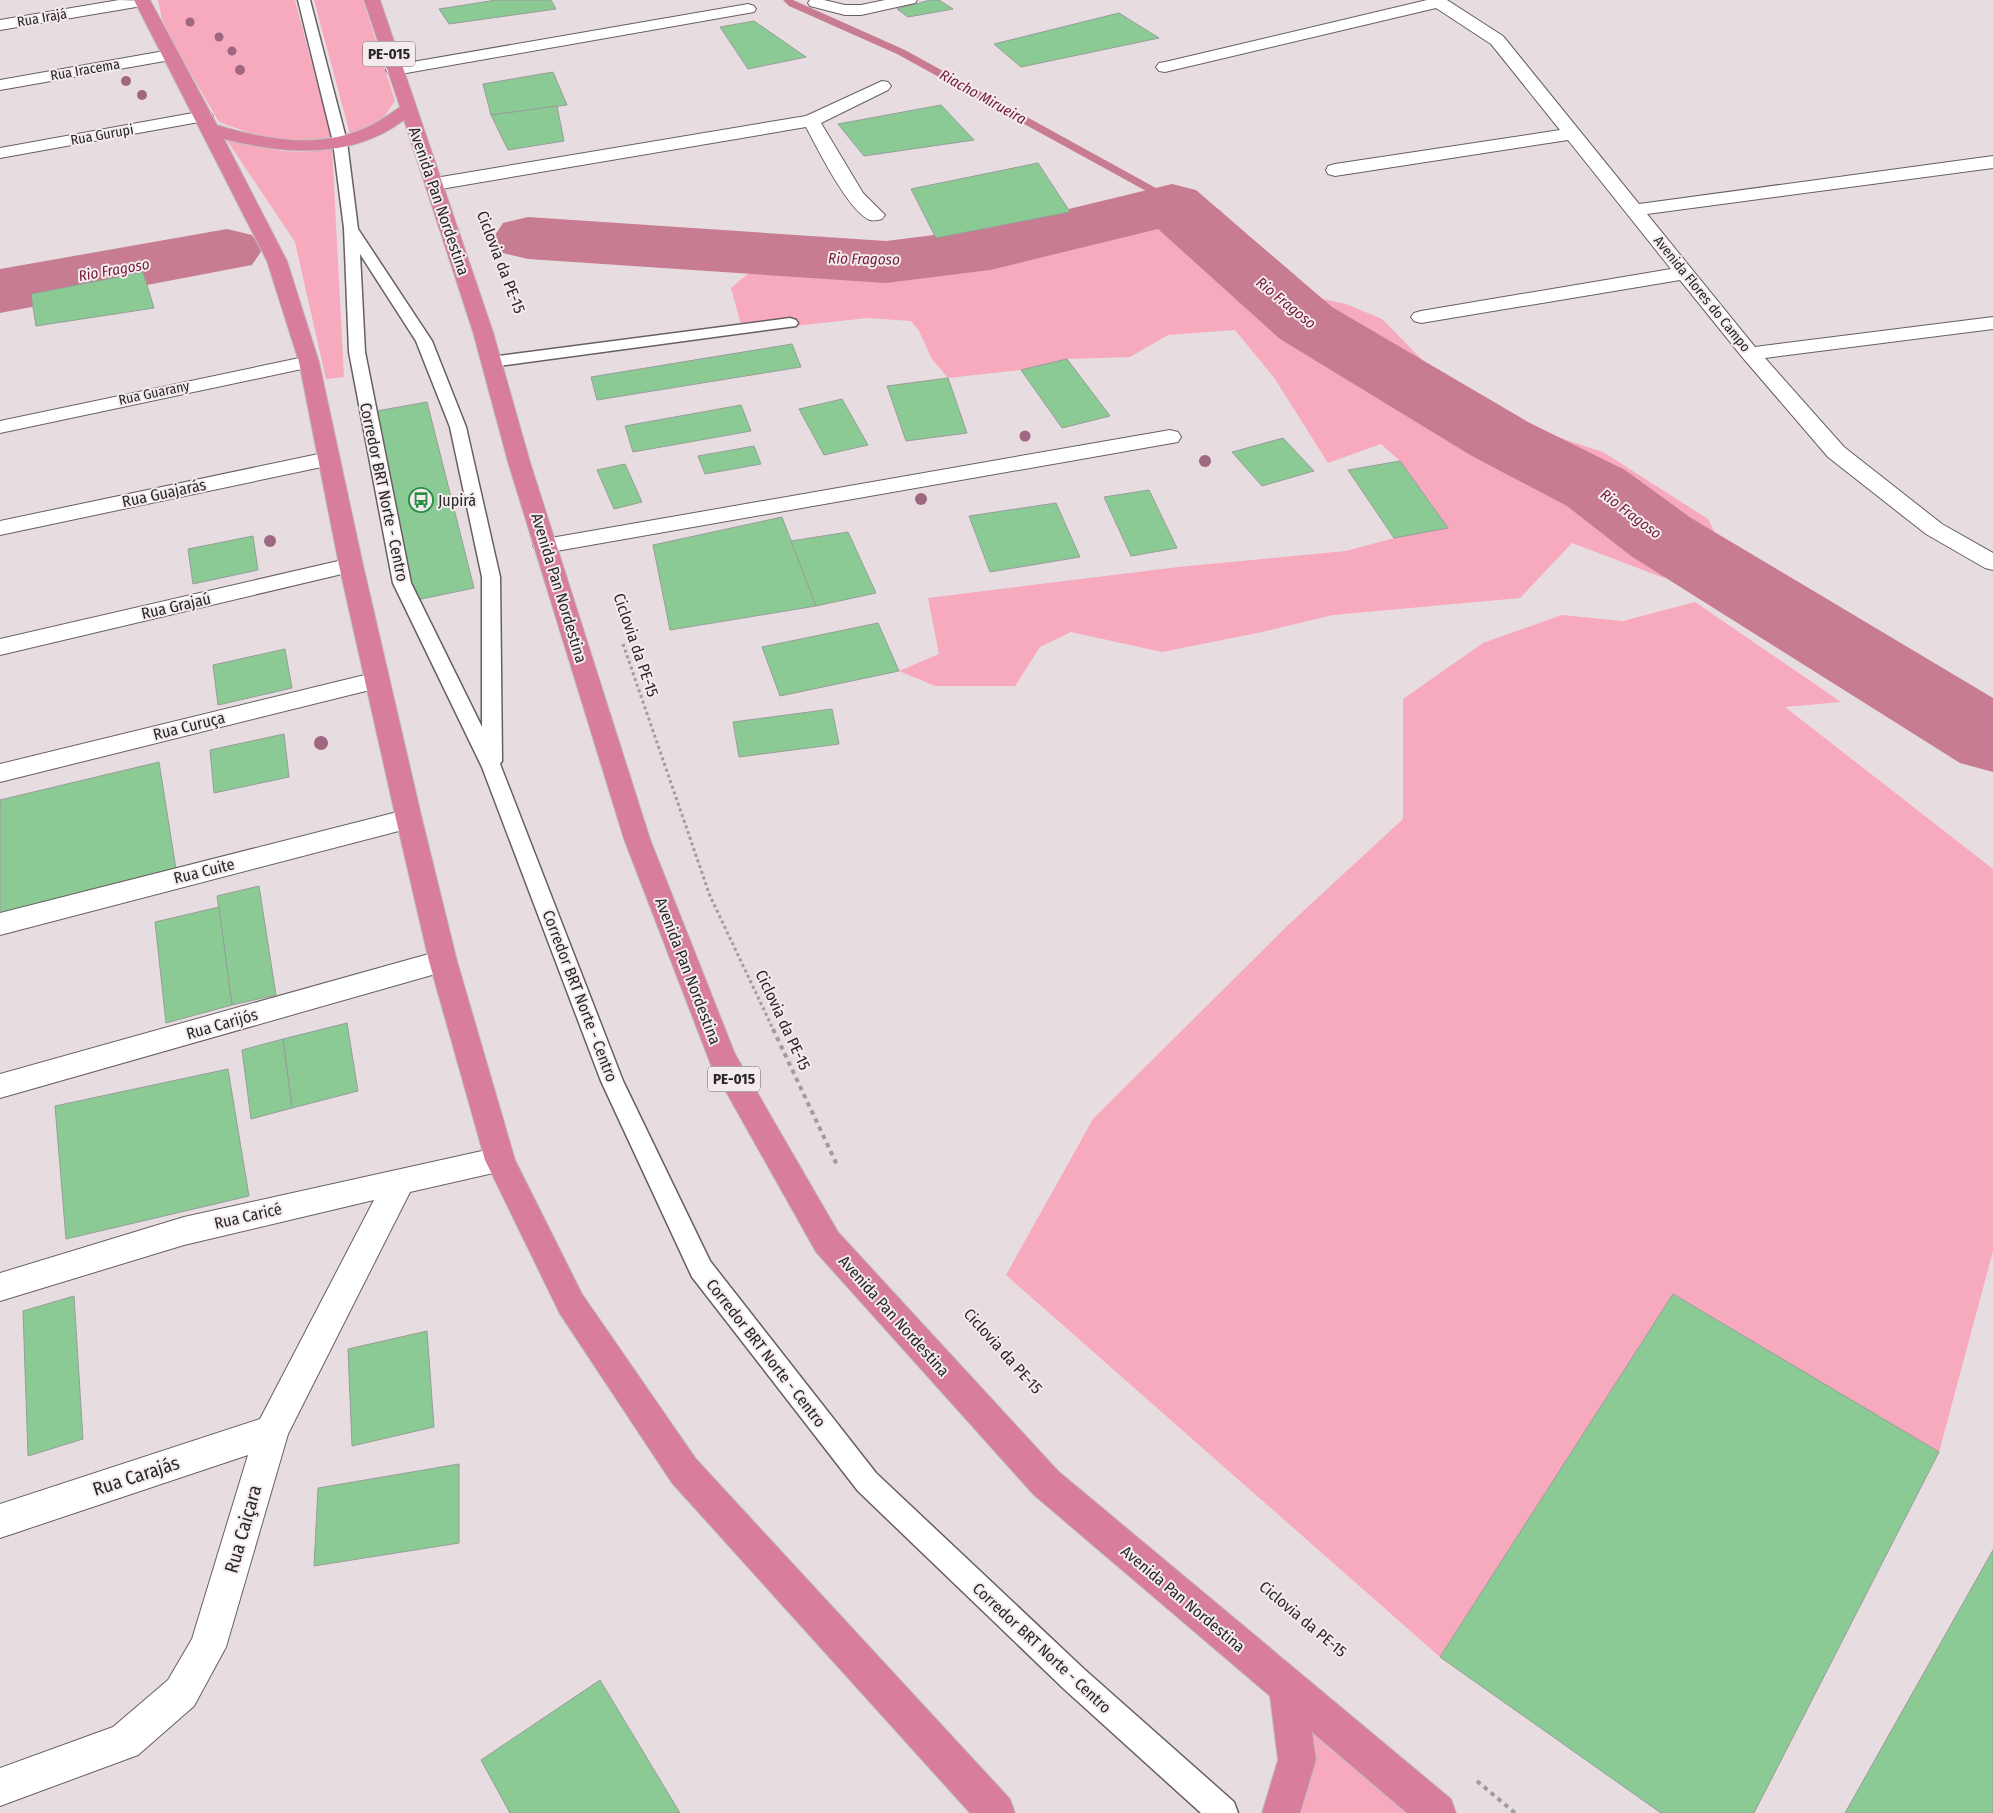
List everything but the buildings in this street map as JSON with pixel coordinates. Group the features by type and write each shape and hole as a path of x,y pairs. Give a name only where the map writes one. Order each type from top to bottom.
{"highway":[{"name":"Avenida Pan Nordestina","path":"372,0 435,184 491,362 545,546 638,839 721,1057 827,1242 1046,1483 1437,1813"},
{"path":"142,1 207,122 277,261 309,362 328,459 409,819 444,961 500,1160 572,1304 684,1471 996,1813"},
{"path":"207,122 242,139 312,147 363,136 382,128 408,109"},
{"path":"1281,1813 1297,1760 1288,1686"}],"street":[{"path":"816,3 845,10 861,10 909,0"},
{"name":"Rua Irajá","path":"0,26 142,1"},
{"path":"1165,67 1437,1"},
{"name":"Avenida Flores do Campo","path":"1437,1 1496,40 1750,354 1836,452 1934,529 1993,563"},
{"path":"395,70 748,9"},
{"name":"Rua Iracema","path":"0,84 170,55"},
{"path":"435,184 811,120 882,86"},
{"path":"811,120 856,196 875,215"},
{"name":"Rua Gurupi","path":"0,153 207,122"},
{"path":"1335,170 1572,134"},
{"path":"1635,210 1993,162"},
{"path":"1421,317 1684,273"},
{"path":"1750,354 1993,323"},
{"name":"Rua Guarany","path":"0,426 309,362"},
{"path":"545,546 1170,437"},
{"name":"Rua Guajarás","path":"0,528 328,459"},
{"name":"Rua Grajaú","path":"0,647 351,564"},
{"name":"Rua Curuça","path":"0,773 378,680"},
{"name":"Rua Cuite","path":"0,924 409,819"},
{"name":"Rua Carijós","path":"0,1086 444,961"},
{"name":"Rua Caricé","path":"0,1287 184,1231 500,1160"},
{"name":"Rua Caiçara","path":"0,1787 125,1742 181,1693 208,1647 272,1431 400,1181"},
{"name":"Rua Carajás","path":"0,1521 272,1431"}],"lane":[{"name":"Corredor BRT Norte - Centro","path":"304,0 340,142 351,228 357,352 402,583 492,767 612,1081 701,1269 867,1482 1074,1679 1223,1813"},
{"name":"Corredor BRT Norte - Centro","path":"351,228 424,341 458,427 491,577 492,767"},
{"path":"491,362 790,323"}],"path":[{"name":"Ciclovia da PE-15","path":"622,642 710,896 840,1170"},
{"path":"1476,1781 1515,1813"}],"shaded area":[{"path":"158,0 295,0 332,140 299,144 264,138 219,122 171,40 162,19"},
{"path":"314,0 363,0 395,101 379,124 350,134"},
{"path":"226,139 282,151 305,152 332,147 344,377 326,379 295,242"},
{"path":"1219,209 1304,295 1346,304 1382,319 1452,390 1506,420 1603,452 1708,519 1721,545 1664,578 1572,543 1520,598 1333,615 1262,632 1162,652 1071,632 1040,647 1015,686 935,686 899,671 939,654 928,598 1178,567 1346,551 1394,538 1448,528 1400,461 1381,444 1328,463 1275,379 1235,330 1168,335 1130,357 1067,359 1021,370 948,378 932,359 919,331 911,321 867,318 743,332 731,288 761,263 897,273"},
{"path":"1695,602 1841,702 1785,707 1993,869 1993,1251 1939,1452 1673,1294 1440,1657 1006,1275 1093,1119 1286,927 1403,819 1403,699 1483,643 1562,615 1623,621"},
{"path":"1287,1686 1437,1813 1281,1813"}],"waterway":[{"name":"Riacho Mirueira","path":"788,0 792,4 901,52 1161,195 1172,205"},
{"name":"Rio Fragoso","path":"528,238 886,262 990,249 1172,205 1306,323 1500,439 1596,488 1661,537 1993,740"},
{"name":"Rio Fragoso","path":"0,291 227,250"}],"place":[{"name":"Jupirá","path":"421,500"}]}
